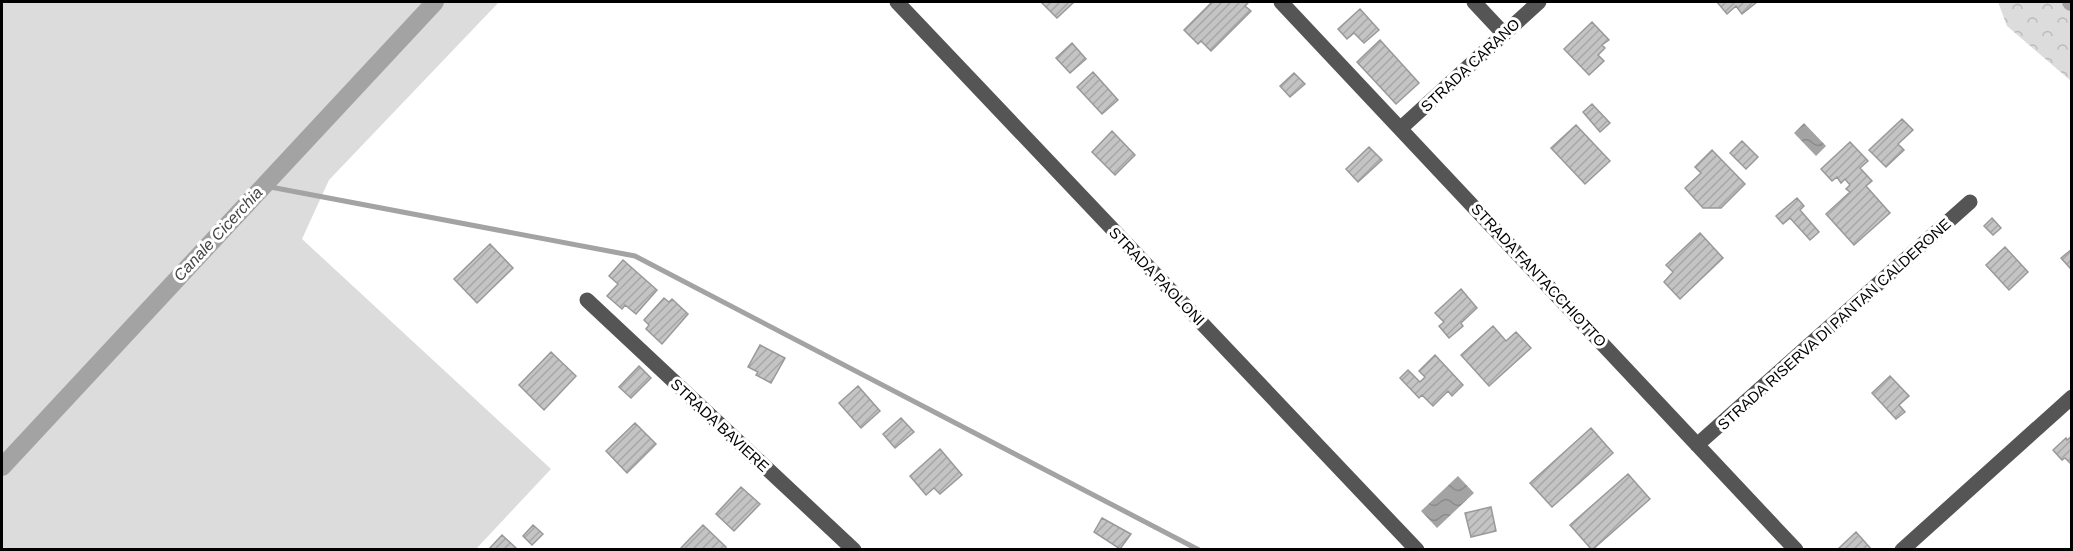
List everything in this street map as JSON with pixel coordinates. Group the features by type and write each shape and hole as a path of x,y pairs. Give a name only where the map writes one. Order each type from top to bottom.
{"street":[{"name":"STRADA PAOLONI","path":"897,2 1418,549"},
{"name":"STRADA FANTACCHIOTTO","path":"1281,2 1797,549"},
{"path":"1474,2 1504,34"},
{"name":"STRADA CARANO","path":"1401,128 1539,2"},
{"name":"STRADA RISERVA DI PANTAN CALDERONE","path":"1697,445 1970,202"},
{"name":"STRADA BAVIERE","path":"587,300 854,549"},
{"path":"1902,549 2072,397"}],"green space":[{"path":"2,2 499,2 329,180 302,239 551,469 476,549 2,549"},
{"path":"1998,2 2071,2 2071,81 2007,26"}],"water":[{"path":"1804,123 1826,146 1816,156 1794,133"},
{"path":"1458,476 1474,493 1437,528 1421,511"}],"building":[{"path":"1041,2 1074,2 1057,18"},
{"path":"1212,2 1246,2 1248,3 1245,6 1251,11 1211,51 1201,41 1198,44 1184,30"},
{"path":"1717,2 1757,2 1742,14 1736,6 1727,14"},
{"path":"1360,9 1379,30 1364,43 1354,33 1347,39 1338,29"},
{"path":"1592,22 1609,40 1602,45 1605,48 1598,55 1604,61 1589,75 1564,49"},
{"path":"1380,40 1419,83 1396,104 1357,62"},
{"path":"1072,43 1086,59 1070,73 1056,58"},
{"path":"1093,72 1118,100 1102,114 1077,87"},
{"path":"1294,73 1305,84 1290,97 1280,86"},
{"path":"1592,104 1610,123 1600,132 1583,112"},
{"path":"1902,119 1913,130 1898,144 1904,150 1886,167 1869,150"},
{"path":"1576,125 1610,161 1585,184 1551,148"},
{"path":"1112,131 1135,155 1115,175 1092,152"},
{"path":"1742,141 1758,157 1746,169 1730,153"},
{"path":"1850,142 1868,161 1860,168 1872,181 1866,186 1890,213 1854,245 1826,214 1850,192 1846,189 1850,185 1845,179 1841,183 1837,177 1832,181 1821,169"},
{"path":"1369,147 1382,160 1358,182 1346,169"},
{"path":"1712,150 1745,184 1721,208 1703,208 1685,188 1701,173 1695,167"},
{"path":"1797,198 1804,206 1800,210 1819,232 1810,240 1790,218 1783,224 1776,216"},
{"path":"1992,218 2001,228 1993,235 1984,226"},
{"path":"1700,233 1723,258 1680,299 1664,282 1673,272 1666,265"},
{"path":"490,244 513,268 477,303 454,279"},
{"path":"2005,247 2028,272 2009,290 1986,265"},
{"path":"2072,249 2072,267 2070,268 2061,258"},
{"path":"623,260 657,290 636,314 625,305 622,309 607,296 618,284 609,276"},
{"path":"1461,289 1477,308 1461,323 1463,326 1449,338 1439,326 1444,322 1435,313"},
{"path":"664,298 669,302 672,299 688,314 662,344 646,329 649,325 644,320"},
{"path":"1493,326 1506,341 1516,332 1531,348 1489,386 1461,355"},
{"path":"760,345 785,358 771,383 756,375 758,372 748,367"},
{"path":"551,352 576,376 544,410 519,385"},
{"path":"1435,355 1463,385 1452,396 1448,391 1433,406 1422,395 1419,398 1400,378 1408,370 1420,382 1425,377 1419,371"},
{"path":"639,366 651,378 631,398 619,387"},
{"path":"1890,376 1909,396 1899,405 1905,412 1896,419 1872,393"},
{"path":"858,386 880,411 861,428 839,403"},
{"path":"901,418 914,432 895,448 883,434"},
{"path":"635,423 656,444 627,473 606,451"},
{"path":"1591,428 1613,453 1552,507 1530,483"},
{"path":"2072,436 2072,465 2065,458 2062,460 2053,450 2066,438 2067,440"},
{"path":"940,449 962,475 940,494 934,488 926,495 910,476"},
{"path":"1628,474 1650,499 1592,550 1570,525"},
{"path":"741,487 760,504 734,531 716,514"},
{"path":"1491,507 1496,531 1471,537 1465,513"},
{"path":"1102,518 1131,534 1120,549 1094,532"},
{"path":"533,525 543,534 532,545 523,536"},
{"path":"703,525 726,547 723,550 679,550"},
{"path":"1856,532 1872,550 1837,550"},
{"path":"502,535 516,548 514,550 488,550"}],"waterway":[{"name":"Canale Cicerchia","path":"2,467 435,2"},
{"path":"265,186 635,256 1199,550"}]}
